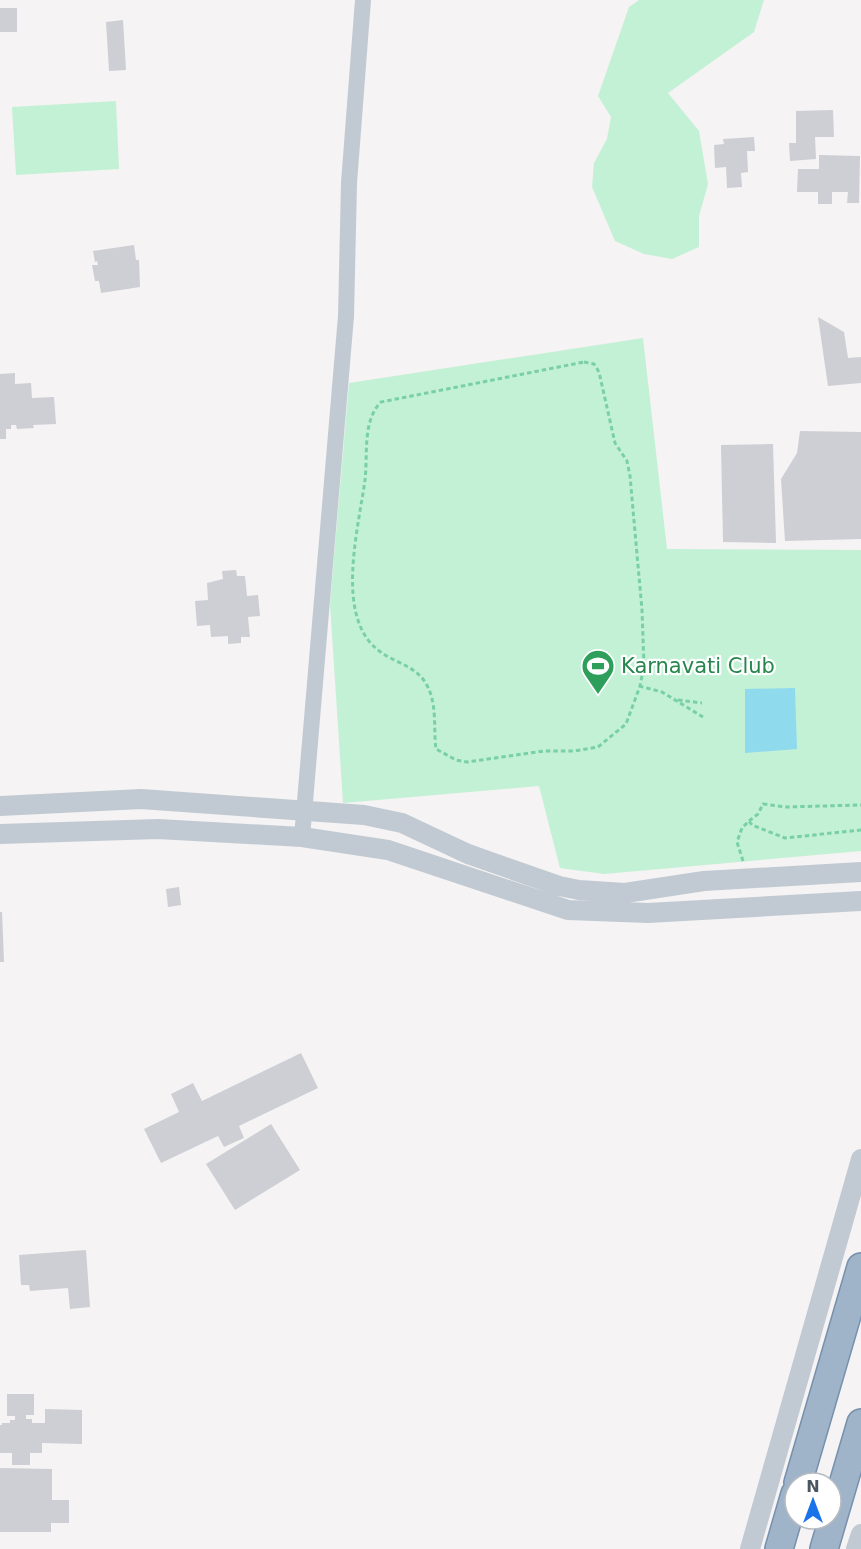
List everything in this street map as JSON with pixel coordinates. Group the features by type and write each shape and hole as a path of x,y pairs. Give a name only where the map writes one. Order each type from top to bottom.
{"highway":[{"path":"802,1471 861,1267"},
{"path":"824,1549 861,1423"},
{"path":"779,1549 784,1531"}],"street":[{"path":"302,837 346,315 349,183 363,0"},
{"path":"0,806 141,799 364,815 402,823 468,854 559,886 579,890 625,893 704,881 861,872"},
{"path":"0,834 158,830 302,837 388,850 568,910 648,913 861,901"},
{"path":"750,1549 861,1159"},
{"path":"856,1549 861,1534"}],"path":[{"path":"584,362 594,364 599,372 615,443 627,461 630,476 642,610 644,666 639,686 626,724 598,747 574,751 544,751 467,762 456,760 436,749 433,706 425,682 410,669 383,655 370,645 360,627 354,602 354,540 364,482 369,420 373,410 381,402 495,381 565,365 584,362"},
{"path":"639,686 662,692 703,717"},
{"path":"676,700 702,704"},
{"path":"743,861 736,842 742,828 758,814 763,804 786,807 861,805"},
{"path":"748,821 752,825 785,838 861,830"}],"green space":[{"path":"639,0 764,0 754,32 668,93 699,131 708,184 699,216 699,247 672,259 644,254 615,241 592,187 594,163 607,139 611,117 598,96 629,7"},
{"path":"116,101 119,169 16,175 12,107"},
{"name":"Karnavati Club","path":"643,338 667,549 861,550 861,851 604,874 560,868 539,786 343,803 330,604 349,383"}],"water":[{"path":"795,688 797,749 745,753 745,689"}],"building":[{"path":"0,8 17,8 17,32 0,32"},
{"path":"123,20 126,70 109,71 106,22"},
{"path":"833,110 834,137 815,137 816,159 790,161 789,143 796,143 796,111"},
{"path":"754,137 755,151 747,151 748,172 741,173 742,187 727,188 726,167 715,168 714,145 724,144 723,139"},
{"path":"819,155 860,156 859,203 847,203 848,192 832,192 832,204 818,204 818,192 797,192 798,169 819,169"},
{"path":"134,245 136,260 139,260 140,287 101,293 99,281 95,281 92,265 98,265 97,261 95,262 93,251"},
{"path":"818,317 844,332 848,358 861,357 861,383 828,386"},
{"path":"15,373 15,384 31,383 32,398 54,397 56,424 33,425 34,428 17,429 16,425 11,425 11,429 6,429 6,439 0,439 0,374"},
{"path":"800,431 861,432 861,539 785,541 781,479 797,453"},
{"path":"773,444 776,543 723,542 721,445"},
{"path":"236,570 237,576 245,576 247,596 258,595 260,616 248,617 250,637 241,637 241,643 228,644 228,636 211,637 210,625 197,626 195,601 208,600 207,583 223,579 222,571"},
{"path":"179,887 181,905 168,907 166,889"},
{"path":"0,912 2,912 4,962 0,962"},
{"path":"301,1053 318,1088 239,1126 244,1138 224,1147 218,1136 161,1163 144,1129 179,1112 171,1094 193,1083 202,1101"},
{"path":"271,1124 300,1170 235,1210 206,1164"},
{"path":"86,1250 90,1307 70,1309 68,1288 30,1291 29,1285 21,1285 19,1255"},
{"path":"7,1394 34,1394 34,1415 26,1415 26,1419 32,1419 32,1423 45,1423 45,1409 82,1410 82,1444 42,1443 42,1453 30,1453 30,1465 12,1465 12,1453 0,1453 0,1425 15,1420 15,1416 7,1416"},
{"path":"0,1468 52,1469 52,1500 69,1500 69,1523 51,1523 51,1532 0,1532"}],"place":[{"name":"Karnavati Club","path":"598,695"}]}
